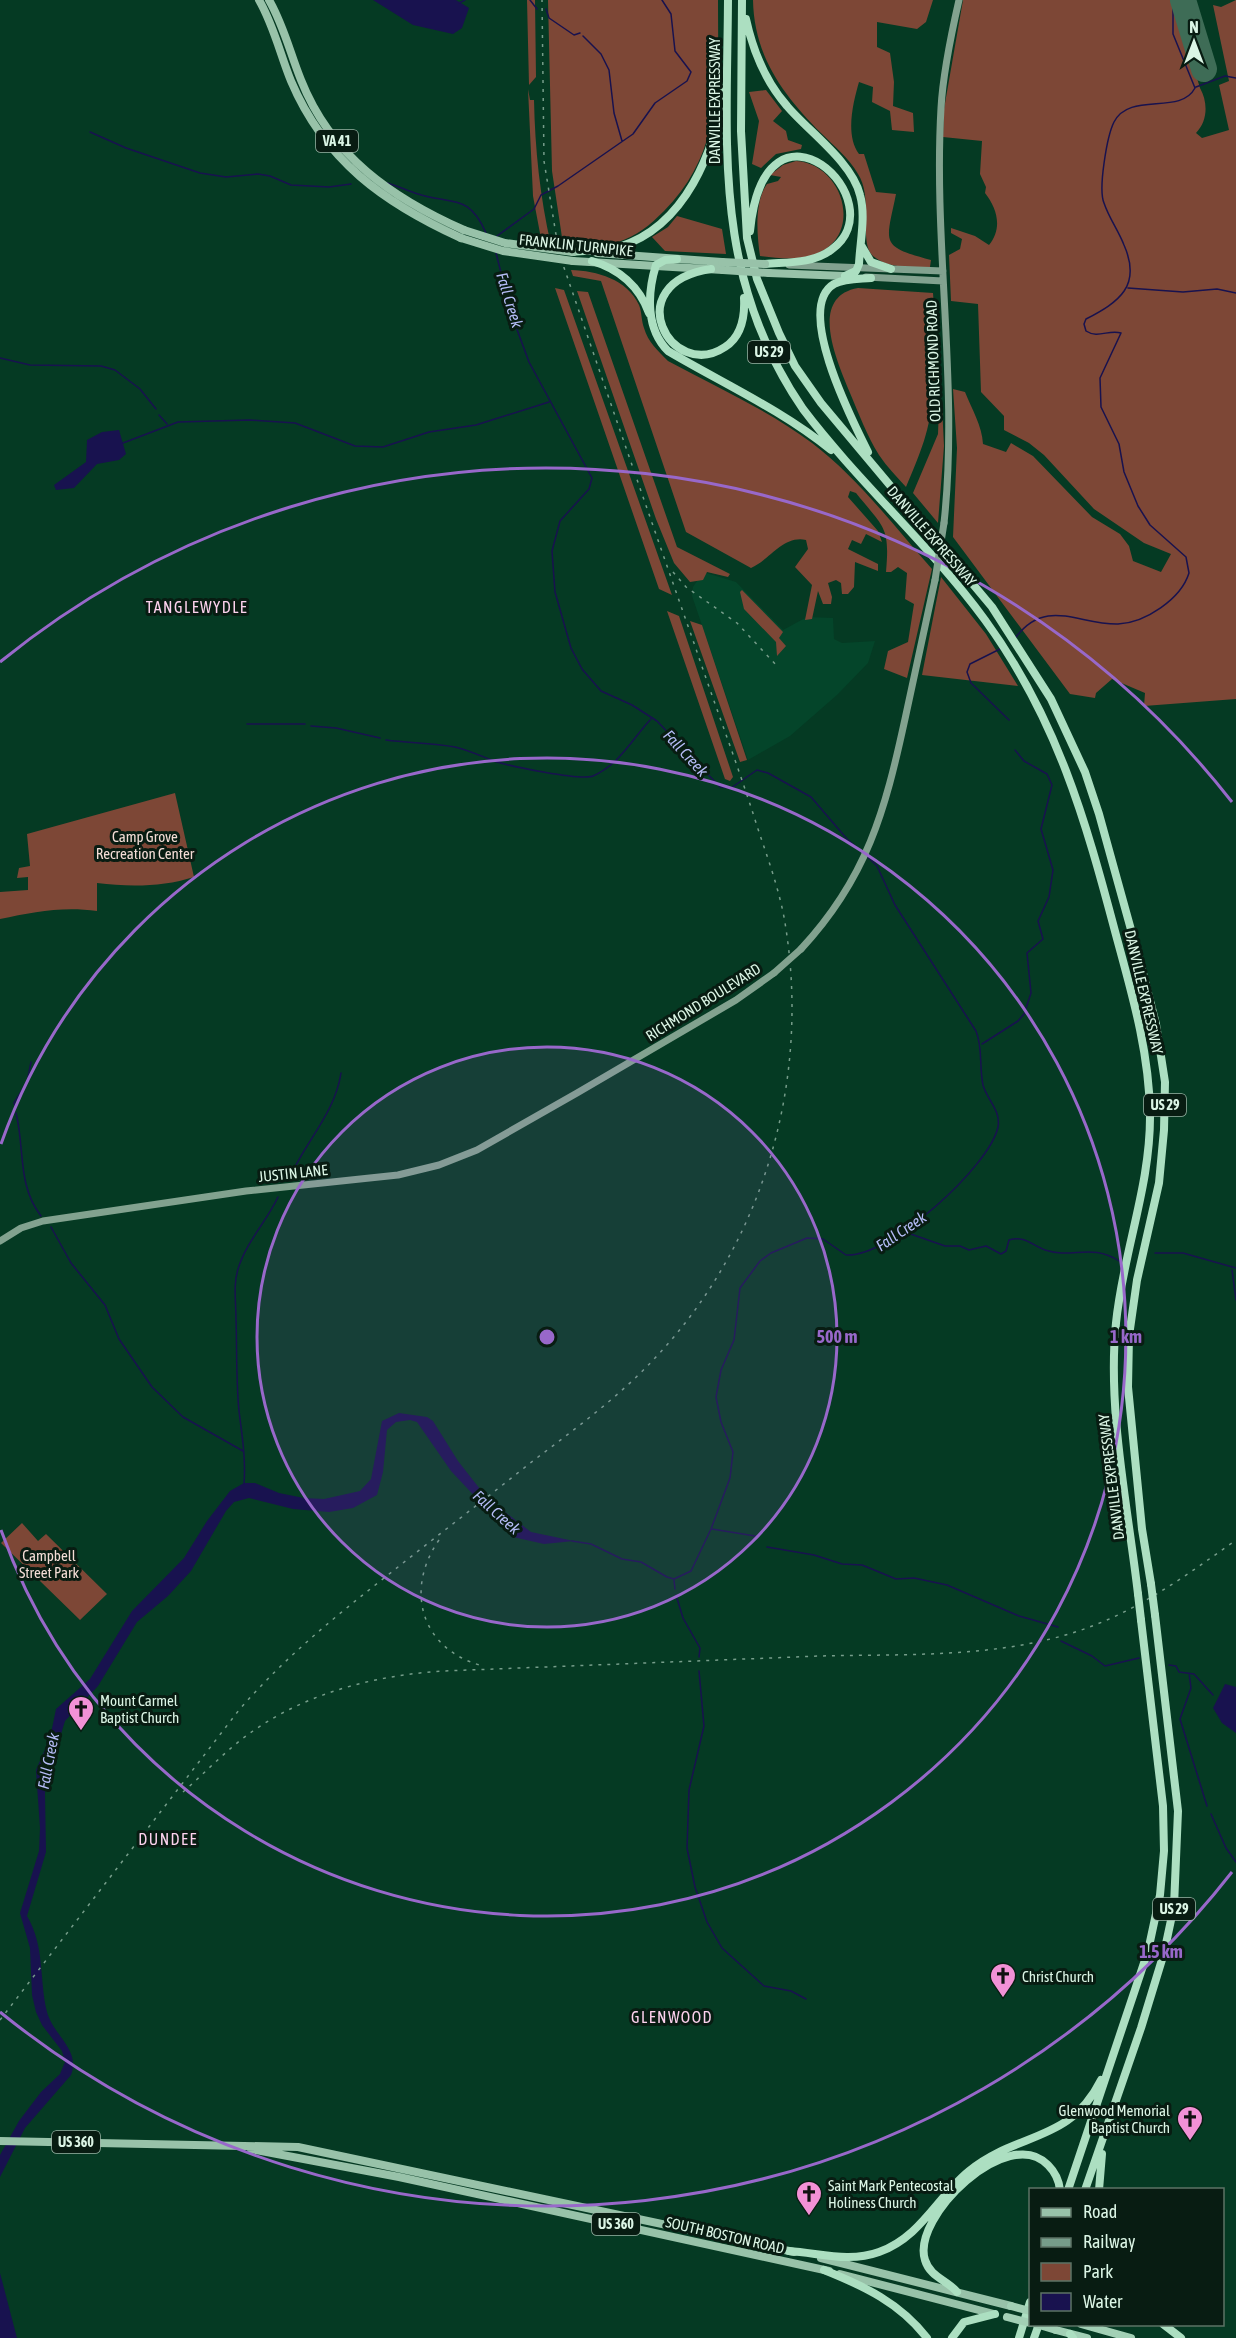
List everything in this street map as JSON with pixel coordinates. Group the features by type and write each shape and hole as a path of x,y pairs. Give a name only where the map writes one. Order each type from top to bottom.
{"highway":[{"name":"DANVILLE EXPRESSWAY","path":"728,0 729,205 742,280 758,329 784,380 813,422 957,585 1009,657 1042,713 1078,800 1135,1005 1146,1054 1150,1117 1148,1159 1118,1303 1113,1363 1115,1402 1164,1806 1164,1862 1153,1931 1116,2050 1069,2188"},
{"name":"DANVILLE EXPRESSWAY","path":"743,0 743,196 752,264 792,360 821,403 968,575 1004,622 1052,699 1100,814 1156,1024 1165,1082 1164,1130 1159,1183 1137,1280 1129,1336 1128,1388 1142,1529 1155,1616 1178,1811 1177,1880 1172,1920 1164,1953 1117,2101 1086,2188"},
{"path":"743,0 751,39 771,84 788,107 844,166 856,184 862,203 858,268 845,276"},
{"path":"573,256 630,243 654,228 678,204 698,174 713,138 728,52"},
{"path":"752,264 751,218 763,178 775,165 791,158 810,158 827,166 840,180 848,202 848,223 841,241 831,251 812,260 767,268"},
{"path":"860,242 871,262 891,269"},
{"path":"650,317 656,265 665,260 677,259"},
{"path":"592,261 616,270 630,282 640,294 657,339 668,351 802,428 858,473"},
{"path":"711,269 687,273 678,278 663,297 660,311 663,331 671,342 684,351 710,354 728,346 734,339 743,320 742,280"},
{"path":"871,278 835,284 823,296 820,312 829,362 875,466"},
{"path":"789,2251 851,2258 878,2253 903,2241 923,2223 953,2185 980,2163 1013,2145 1050,2133 1074,2117 1092,2097 1116,2050"},
{"path":"1100,2188 1102,2154 1117,2101"},
{"path":"957,2292 931,2272 925,2261 923,2249 928,2230 959,2189 992,2163 1022,2153 1045,2162 1057,2176 1060,2188"},
{"path":"824,2270 879,2295 912,2320 927,2338"},
{"path":"1019,2338 1029,2305"},
{"name":"SOUTH BOSTON ROAD","path":"1011,2306 1029,2311"},
{"path":"952,2338 964,2322 995,2314"},
{"name":"SOUTH BOSTON ROAD","path":"995,2314 1029,2323"},
{"path":"1041,2326 1072,2336 1087,2338"},
{"path":"1085,2326 1131,2338"},
{"path":"1164,2326 1181,2338"}],"main road":[{"name":"FRANKLIN TURNPIKE","path":"259,0 275,32 291,79 306,111 335,152 349,168 381,195 416,218 503,250 573,256 677,259 722,266 943,271"},
{"name":"FRANKLIN TURNPIKE","path":"269,0 284,28 301,80 313,106 342,149 386,189 462,234"},
{"name":"OLD RICHMOND ROAD","path":"905,718 935,580 944,523 949,442 943,281 941,108 959,0"},
{"name":"FRANKLIN TURNPIKE","path":"573,256 592,261 711,269 722,266"},
{"name":"FRANKLIN TURNPIKE","path":"767,268 871,278 943,281"},
{"name":"RICHMOND BOULEVARD","path":"577,1093 736,1000 774,973 801,949 835,908 856,873 876,832 892,782 905,718"},
{"name":"JUSTIN LANE","path":"0,1241 15,1230 43,1221 246,1191 398,1175 428,1168 477,1150 577,1093"},
{"name":"SOUTH BOSTON ROAD","path":"1,2141 275,2145 326,2151 789,2251 1011,2306"},
{"name":"SOUTH BOSTON ROAD","path":"234,2145 399,2177 824,2270 995,2314"}],"shaded area":[{"path":"703,572 736,582 783,630 807,617 833,618 834,639 842,643 875,641 868,663 837,695 790,736 748,760 692,596 693,587"}],"green space":[{"path":"527,0 535,0 536,77 529,85"},
{"path":"548,0 718,0 717,85 714,112 698,164 684,188 654,221 631,237 612,244 563,244 552,171"},
{"path":"753,0 933,0 926,22 917,29 877,22 877,47 890,53 894,82 893,106 913,113 914,132 892,130 890,111 872,102 873,87 859,82 851,128 855,146 859,154 864,154 876,192 896,194 890,223 890,240 902,251 931,260 930,267 886,263 873,256 869,250 863,184 841,152 794,104 773,73 759,39"},
{"path":"963,0 1173,0 1204,99 1205,117 1196,133 1202,138 1229,130 1219,85 1229,81 1213,5 1221,7 1236,0 1236,699 1144,706 1145,693 1112,679 1096,693 1095,698 1070,694 953,537 957,448 953,389 965,392 979,424 983,444 1006,452 1011,443 1033,456 1092,517 1120,534 1129,546 1133,561 1161,572 1171,554 1144,543 1094,509 1044,455 1029,443 1004,430 1004,416 981,392 978,304 951,301 949,255 960,249 962,239 951,233 951,228 975,236 989,245 996,232 997,218 993,205 985,193 986,187 980,174 982,141 943,137 944,109"},
{"path":"528,89 530,100 534,100 539,173 551,245 542,244 533,196"},
{"path":"766,90 782,111 773,121 786,131 788,140 802,145 801,149 776,154 761,168 752,164 759,121 749,92"},
{"path":"796,161 813,165 826,174 836,187 842,202 843,217 840,232 831,245 816,254 802,258 760,256 758,209 763,191 767,184 778,181 781,177 770,175 783,165"},
{"path":"677,216 722,229 726,254 665,251 652,237 668,227"},
{"path":"571,270 591,272 610,278 627,289 639,305 648,338 668,361 760,409 812,443 845,471 932,569 907,678 884,669 888,651 908,642 914,604 905,599 907,573 898,567 891,572 886,572 887,545 883,528 856,493 850,491 848,497 878,531 882,542 866,534 861,544 852,540 848,549 878,564 878,571 855,562 854,587 848,594 842,594 841,583 836,580 828,583 832,597 831,604 823,604 818,591 812,619 805,620 812,585 795,567 808,549 806,540 790,541 751,568 686,532 601,281 573,276"},
{"path":"555,288 564,290 672,595 659,589"},
{"path":"858,288 933,293 940,392 932,393 927,430 906,487 882,459 863,425 839,365 830,333 830,317 834,304 843,294"},
{"path":"577,291 588,292 677,547 730,574 728,577 707,572 703,580 690,582 674,563 656,519"},
{"path":"942,405 944,446 938,523 913,493 938,434 939,406"},
{"path":"941,577 986,634 1018,686 922,675"},
{"path":"742,590 783,632 779,638 786,646 777,656 776,642 744,609 740,592"},
{"path":"667,611 679,616 733,777 730,781 725,779"},
{"path":"690,621 702,625 747,760 740,762"},
{"name":"Camp Grove Recreation Center","path":"175,793 194,877 170,883 146,885 97,883 97,911 60,909 0,919 0,892 28,890 28,877 17,878 19,868 30,866 27,834"},
{"name":"Campbell Street Park","path":"22,1523 38,1541 46,1534 107,1594 80,1620 1,1543"}],"water":[{"path":"373,0 456,0 469,8 462,28 453,34 413,25"},
{"path":"119,430 126,454 119,460 97,464 74,488 56,490 54,485 86,462 87,440 102,432"},
{"path":"399,1413 427,1417 433,1421 458,1461 487,1498 531,1532 574,1541 544,1544 513,1537 451,1471 417,1422 410,1420 396,1422 387,1430 383,1472 377,1495 353,1508 329,1512 293,1509 249,1498 234,1502 226,1511 191,1571 168,1596 137,1622 98,1686 65,1721 57,1747 50,1758 45,1793 46,1852 27,1916 37,1939 47,2012 69,2050 73,2066 71,2075 25,2128 0,2177 0,2155 19,2121 41,2092 60,2074 65,2062 62,2051 42,2025 36,2012 32,1995 30,1948 20,1913 39,1851 40,1828 36,1770 50,1738 56,1709 90,1679 132,1611 184,1558 207,1521 230,1491 244,1483 255,1483 279,1493 324,1499 360,1491 371,1479 382,1421"},
{"path":"1225,1684 1236,1687 1236,1733 1222,1723 1213,1708"},
{"path":"0,2273 17,2338 0,2338"}],"waterway":[{"path":"459,3 465,0"},
{"path":"530,0 537,9"},
{"name":"Fall Creek","path":"497,236 534,209 541,195 558,186 633,134 655,103 687,81 691,72 675,51 671,14 662,0"},
{"path":"1016,637 1027,625 1039,618 1051,616 1118,624 1139,619 1161,608 1170,600 1185,583 1189,573 1186,557 1150,525 1138,506 1124,472 1119,444 1101,407 1100,378 1121,333 1090,333 1086,331 1084,324 1086,319 1117,299 1129,282 1129,259 1102,196 1104,162 1114,122 1121,113 1131,108 1178,101 1188,96 1195,88 1173,34 1173,0"},
{"path":"546,9 549,18 574,35 580,33"},
{"path":"583,36 601,54 609,70 614,113 622,141"},
{"path":"1196,87 1225,76 1236,78"},
{"path":"90,132 126,148 200,173 226,177 258,174 270,176 291,185 329,187 351,184"},
{"path":"387,183 418,194 466,206 480,220 486,233"},
{"name":"Fall Creek","path":"496,253 512,316 529,362 592,478 589,489 560,521 552,551 555,592 571,648 582,669 601,691 632,705 657,721 720,787 731,788 757,770 768,773 811,797 847,839 861,851"},
{"path":"1128,288 1183,292 1217,289 1236,293"},
{"path":"0,358 30,365 101,366 115,370 140,389 156,409"},
{"path":"123,443 178,422 250,420 295,423 355,446 383,447 429,432 476,425 549,402"},
{"path":"159,415 167,424"},
{"path":"1000,649 970,664 967,672 971,683 1009,720"},
{"path":"386,740 455,747 514,766 560,775 586,777 593,776 611,765 651,719"},
{"path":"247,724 305,724"},
{"path":"311,726 336,728 380,738"},
{"path":"982,1044 1018,1021 1024,1014 1031,993 1027,953 1043,939 1038,921 1049,897 1053,870 1041,829 1052,785 1047,774 1024,761 1015,750"},
{"name":"Fall Creek","path":"572,1541 591,1544 622,1559 641,1562 674,1579 691,1571 711,1529 730,1478 733,1452 721,1422 716,1397 721,1370 734,1340 740,1288 760,1261 771,1253 807,1238 823,1239 846,1255 865,1252 887,1242 935,1207 977,1164 991,1144 998,1121 996,1110 983,1085 976,1031 895,905 877,866 867,856"},
{"path":"15,1106 14,1103 27,1082 31,1062"},
{"path":"290,1177 333,1101 341,1073"},
{"path":"16,1113 28,1192 41,1216"},
{"path":"244,1484 244,1456 237,1388 236,1281 246,1250 278,1197"},
{"path":"51,1227 71,1263 105,1305 119,1339 152,1387 183,1417 243,1451"},
{"path":"905,1232 945,1246 960,1246 969,1250 986,1246 1001,1254 1006,1251 1009,1240 1019,1239 1045,1250 1064,1253 1100,1253 1119,1261"},
{"path":"1155,1253 1183,1253 1236,1268"},
{"path":"1232,1270 1236,1300"},
{"path":"712,1529 755,1536"},
{"path":"767,1547 814,1555 842,1564 862,1565 896,1579 914,1578 947,1585 1019,1616 1058,1627"},
{"path":"674,1580 675,1589"},
{"path":"676,1595 683,1618 700,1648 699,1657"},
{"path":"1061,1641 1092,1656 1105,1666 1139,1658"},
{"path":"1169,1665 1176,1666 1179,1672 1194,1674 1213,1695"},
{"path":"699,1671 704,1726 689,1790 687,1848 695,1887 707,1922 722,1948 764,1986 791,1991 806,1999"},
{"path":"1189,1673 1191,1688 1180,1719 1207,1806"},
{"path":"1211,1814 1226,1848 1236,1862"}],"runway":[{"path":"1183,0 1204,69"}],"railway":[{"path":"0,2020 239,1710 257,1690 352,1604 594,1414 655,1358 694,1312 726,1262 752,1209 772,1153 785,1095 791,1036 791,977 784,917 772,871 742,781 559,253 544,161 542,0"},
{"path":"673,572 686,587 737,623 777,666"},
{"path":"439,1540 428,1559 422,1579 421,1598 425,1616 433,1632 445,1647 462,1658 483,1666"},
{"path":"183,1792 235,1745 275,1717 320,1696 369,1681 444,1671 947,1653 1011,1647 1072,1633 1116,1616 1158,1593 1236,1540"}],"place":[{"name":"Mount Carmel Baptist Church","path":"81,1732"},
{"name":"Christ Church","path":"1003,1999"},
{"name":"Glenwood Memorial Baptist Church","path":"1190,2142"},
{"name":"Saint Mark Pentecostal Holiness Church","path":"809,2217"}],"district":[{"name":"TANGLEWYDLE","path":"197,607"},
{"name":"DUNDEE","path":"168,1839"},
{"name":"GLENWOOD","path":"672,2017"}]}
